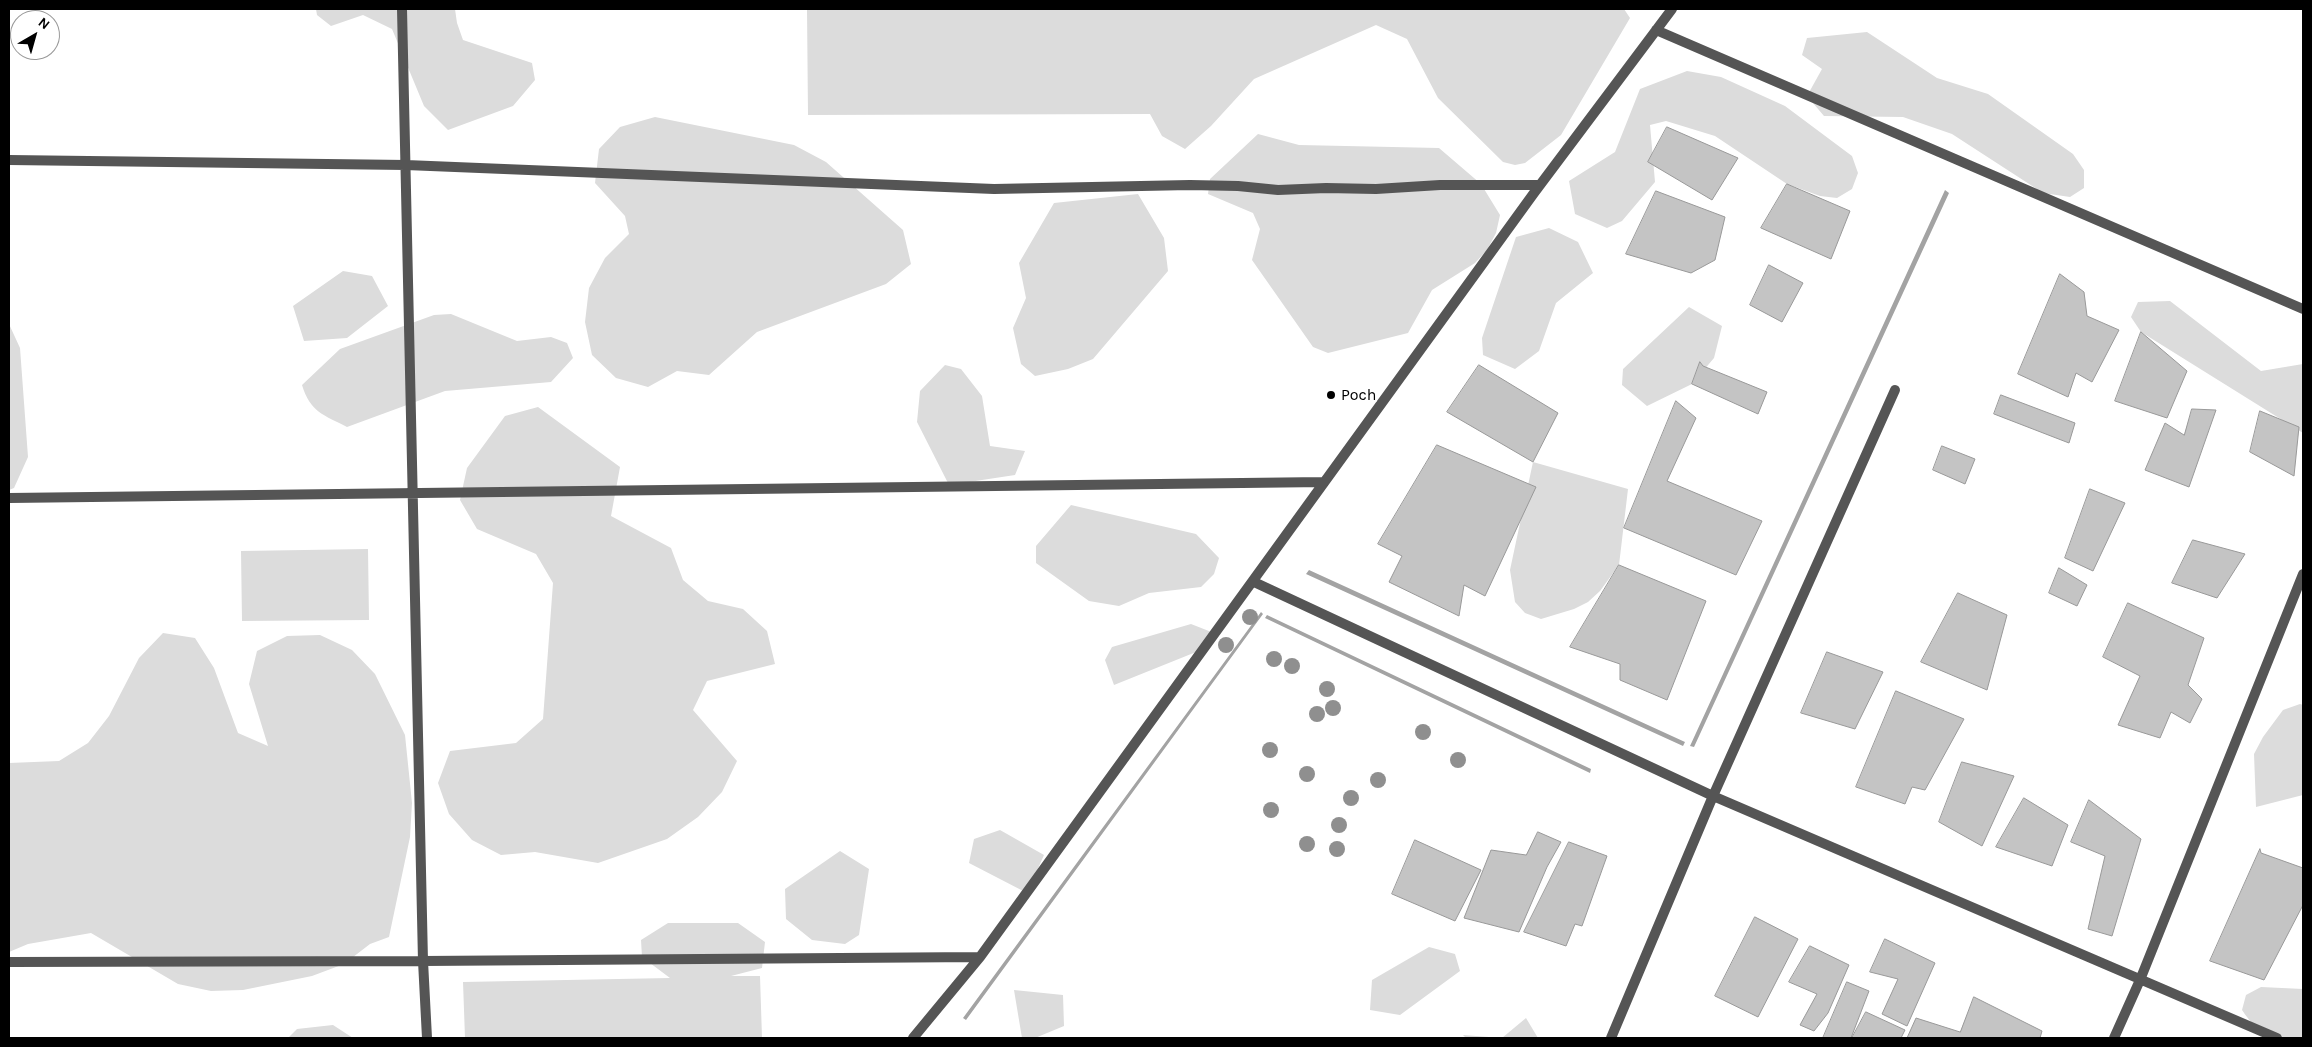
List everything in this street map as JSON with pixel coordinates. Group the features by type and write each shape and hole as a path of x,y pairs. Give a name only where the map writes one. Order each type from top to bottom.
{"street":[{"path":"402,9 422,962 427,1038"},
{"path":"913,1038 980,956 1254,582 1324,482 1540,185 1672,9"},
{"path":"1656,30 2303,309"},
{"path":"9,160 406,165 994,189 1190,185 1238,186 1278,190 1326,188 1376,189 1440,185 1540,185"},
{"path":"1611,1038 1713,796 1896,390"},
{"path":"9,498 1324,482"},
{"path":"2114,1038 2140,980 2303,574"},
{"path":"1254,582 1713,796 2277,1038"},
{"path":"9,962 422,962 980,956"}],"shaded area":[{"path":"316,9 455,9 457,23 463,40 532,63 535,80 513,106 448,130 424,106 392,29 363,15 331,26 317,15"},
{"path":"807,9 1624,9 1630,18 1561,135 1525,163 1515,165 1503,162 1438,98 1407,39 1376,25 1254,79 1211,126 1185,149 1162,136 1150,114 808,115"},
{"path":"1867,32 1937,78 1988,94 2073,154 2084,170 2084,188 2070,197 2043,193 1952,134 1903,117 1824,116 1807,96 1822,69 1802,55 1807,38"},
{"path":"1687,71 1721,77 1785,106 1852,156 1858,173 1852,189 1837,198 1820,196 1787,184 1715,136 1666,121 1650,125 1655,182 1622,221 1607,228 1575,214 1569,181 1615,152 1640,89"},
{"path":"655,117 794,145 826,162 903,230 911,264 886,284 757,332 709,375 677,371 648,387 616,378 592,355 585,322 589,288 605,258 629,234 625,216 595,183 599,149 620,127"},
{"path":"1258,134 1299,145 1439,148 1481,184 1500,215 1496,233 1487,250 1475,263 1432,290 1408,333 1328,353 1313,347 1252,260 1260,229 1253,213 1208,194 1210,179"},
{"path":"1945,190 1949,193 1694,747 1690,746"},
{"path":"1138,194 1164,238 1168,271 1093,359 1068,369 1035,376 1021,364 1013,328 1026,298 1019,263 1054,203"},
{"path":"1549,228 1578,242 1593,273 1556,303 1539,351 1515,369 1483,355 1482,338 1516,237"},
{"path":"343,271 372,276 388,306 347,338 304,341 293,306"},
{"path":"2170,301 2261,371 2303,364 2303,433 2141,332 2131,317 2138,302"},
{"path":"1689,307 1722,326 1714,358 1692,384 1647,406 1622,385 1623,369"},
{"path":"451,314 517,341 551,337 567,343 573,358 551,382 445,391 347,427 319,412 309,401 302,385 340,349 434,315"},
{"path":"9,324 20,348 28,457 14,488 9,490"},
{"path":"945,365 961,369 982,396 990,446 1025,451 1015,475 949,485 917,422 920,391"},
{"path":"538,407 620,467 611,516 671,548 683,580 708,601 743,609 767,631 775,664 707,681 693,710 737,761 722,792 698,817 667,839 598,863 535,852 501,855 472,840 449,814 438,783 450,751 516,743 543,719 553,583 536,554 477,529 460,500 467,468 505,416"},
{"path":"1533,462 1628,489 1619,565 1600,591 1588,602 1574,609 1541,619 1525,613 1515,602 1510,570"},
{"path":"1071,505 1196,534 1219,558 1214,574 1201,587 1149,593 1119,606 1089,601 1036,563 1036,546"},
{"path":"368,549 369,620 242,621 241,551"},
{"path":"1309,570 1685,742 1683,746 1306,574"},
{"path":"1261,612 1263,614 966,1020 963,1018"},
{"path":"1267,615 1591,769 1590,773 1265,618"},
{"path":"1191,624 1214,633 1206,648 1114,685 1105,660 1112,647"},
{"path":"163,633 195,638 214,668 238,733 268,746 249,684 257,651 287,636 320,635 352,650 375,674 405,735 412,803 410,837 389,937 370,944 344,964 312,976 243,990 211,991 178,984 91,933 28,944 9,952 9,763 59,761 88,743 109,716 139,658"},
{"path":"2300,704 2303,705 2303,795 2256,807 2254,754 2263,737 2283,710"},
{"path":"1000,830 1044,855 1027,893 969,863 974,839"},
{"path":"840,851 869,869 859,935 845,944 812,940 786,919 785,889"},
{"path":"668,923 738,923 765,942 762,968 731,976 760,976 762,1038 465,1038 463,982 670,978 642,957 641,940"},
{"path":"1429,947 1455,954 1460,971 1400,1015 1370,1010 1372,980"},
{"path":"2261,987 2303,989 2303,1038 2275,1037 2261,1031 2249,1019 2242,1010 2246,995"},
{"path":"1014,990 1063,995 1064,1026 1035,1038 1022,1038"},
{"path":"1526,1018 1538,1038 1502,1038"},
{"path":"333,1025 353,1038 288,1038 297,1029"},
{"path":"1463,1035 1502,1038 1466,1038"}],"building":[{"path":"1667,127 1738,158 1712,200 1648,162"},
{"path":"1787,184 1850,211 1831,259 1761,228"},
{"path":"1656,191 1725,217 1715,260 1691,273 1626,254"},
{"path":"1769,265 1803,283 1782,322 1750,305"},
{"path":"2060,274 2084,292 2087,316 2119,330 2092,382 2076,373 2068,397 2018,374"},
{"path":"2141,332 2187,371 2167,418 2115,401"},
{"path":"1700,362 1703,366 1767,392 1758,414 1692,384"},
{"path":"1479,365 1558,413 1533,462 1447,412"},
{"path":"2001,395 2075,423 2069,443 1994,414"},
{"path":"1676,401 1696,418 1667,481 1762,521 1736,575 1624,528"},
{"path":"2192,409 2216,410 2189,487 2145,470 2165,423 2184,435"},
{"path":"2260,411 2299,427 2294,476 2250,452"},
{"path":"1437,445 1536,487 1485,596 1464,585 1459,616 1389,582 1402,556 1378,544"},
{"path":"1942,446 1975,459 1965,484 1933,470"},
{"path":"2090,489 2125,503 2093,571 2065,558"},
{"path":"2193,540 2245,554 2217,598 2172,583"},
{"path":"1619,565 1706,601 1667,700 1620,680 1620,664 1570,647"},
{"path":"2059,568 2087,585 2077,606 2049,593"},
{"path":"1958,593 2007,615 1987,690 1921,662"},
{"path":"2128,603 2204,638 2188,685 2202,699 2190,723 2171,712 2160,738 2118,725 2140,676 2103,657"},
{"path":"1827,652 1883,672 1855,729 1801,713"},
{"path":"1896,691 1964,719 1925,790 1912,787 1905,804 1856,787"},
{"path":"1962,762 2014,776 1982,846 1939,822"},
{"path":"2024,798 2068,825 2052,866 1996,847"},
{"path":"2089,800 2141,839 2112,936 2088,929 2105,856 2071,842"},
{"path":"1538,832 1561,842 1547,867 1519,932 1464,918 1491,850 1526,855"},
{"path":"1415,840 1481,870 1455,921 1392,894"},
{"path":"1569,842 1607,856 1582,926 1575,924 1566,946 1524,932"},
{"path":"2260,849 2261,853 2303,868 2303,905 2264,980 2210,961"},
{"path":"1755,917 1798,939 1758,1017 1715,996"},
{"path":"1885,939 1935,963 1907,1026 1882,1014 1898,979 1870,972"},
{"path":"1810,946 1849,965 1828,1013 1814,1031 1800,1025 1817,994 1789,982"},
{"path":"1847,982 1869,991 1851,1038 1823,1038"},
{"path":"1974,997 2042,1031 2040,1038 1907,1038 1916,1018 1960,1032"},
{"path":"1866,1012 1905,1030 1901,1038 1852,1038"}],"place":[{"name":"Poch","path":"1331,395"}]}
